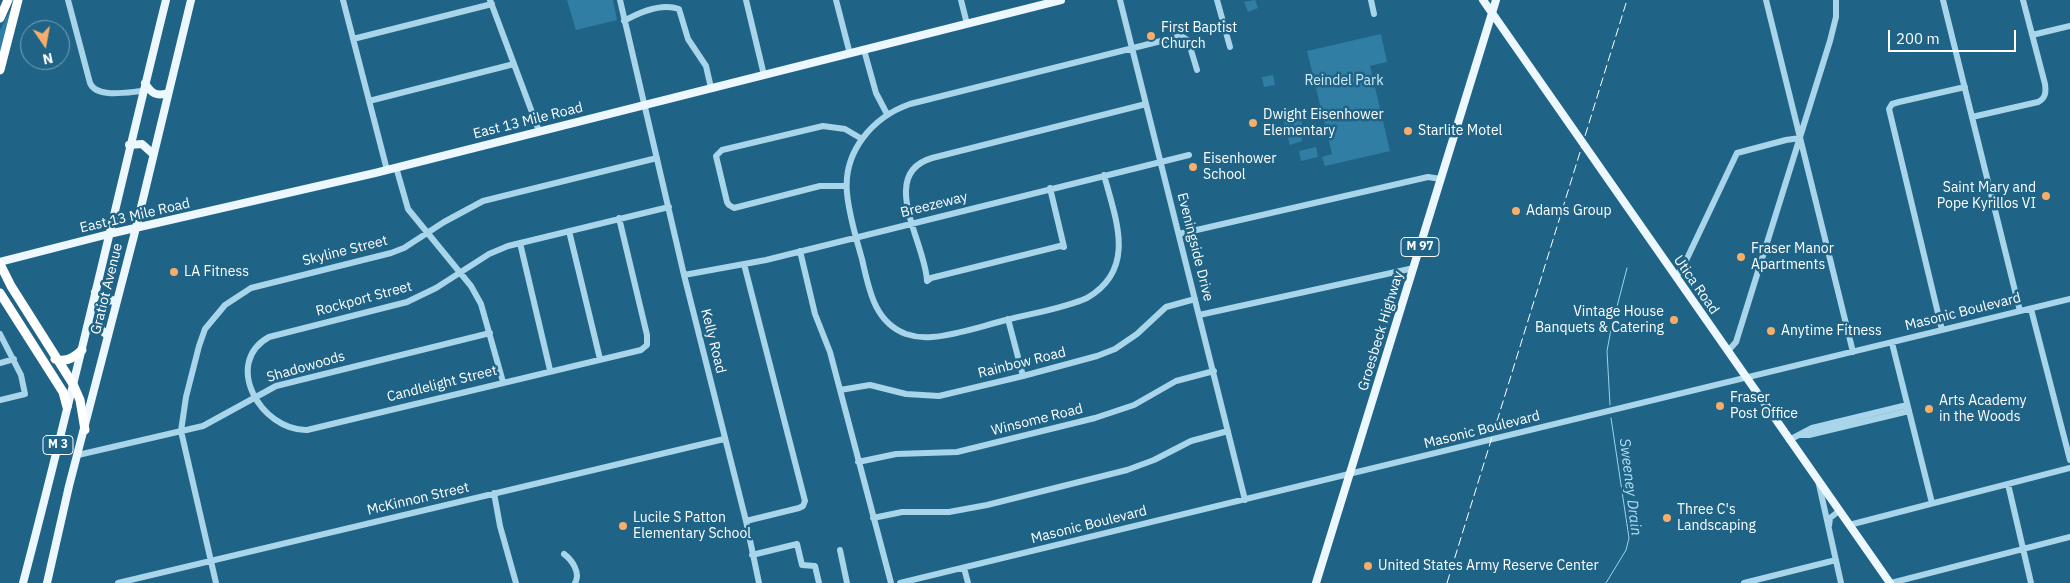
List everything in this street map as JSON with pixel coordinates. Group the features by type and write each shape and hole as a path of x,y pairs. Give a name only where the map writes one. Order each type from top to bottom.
{"highway":[{"path":"0,18 8,0"},
{"path":"0,70 18,0"},
{"path":"0,263 6,278 72,384 80,400 85,430"},
{"path":"0,293 63,392 67,406"},
{"path":"55,359 68,359 76,356 82,350"}],"main road":[{"name":"Gratiot Avenue","path":"24,583 82,350 129,145 166,0"},
{"name":"Gratiot Avenue","path":"46,583 136,228 191,0"},
{"name":"East 13 Mile Road","path":"0,263 109,234 387,170 1061,0"},
{"name":"Utica Road","path":"1483,0 1789,440 1891,583"},
{"name":"Groesbeck Highway","path":"1316,583 1496,0"},
{"path":"144,87 154,94 168,93"},
{"path":"129,145 142,144 153,154"},
{"path":"95,292 104,301 117,300"},
{"path":"87,326 97,326 108,336"}],"street":[{"path":"68,0 90,83 93,88 102,92 144,87"},
{"path":"343,0 387,170"},
{"name":"Kelly Road","path":"620,0 684,275 746,521 759,583"},
{"path":"746,0 764,76"},
{"path":"836,0 850,54"},
{"path":"961,0 967,24"},
{"name":"Eveningside Drive","path":"1120,0 1245,500"},
{"path":"1217,0 1230,47"},
{"path":"1371,0 1374,14"},
{"path":"1766,0 1854,352"},
{"path":"1728,351 1736,342 1836,21 1836,0"},
{"path":"1943,0 2020,312"},
{"path":"1972,117 2038,102 2044,97 2045,84 2023,0"},
{"path":"353,39 491,2 539,131"},
{"path":"624,20 660,8 679,9 688,39 706,66 711,88"},
{"path":"2032,35 2070,26"},
{"path":"1104,175 1120,238 1120,251 1116,269 1104,287 1087,298 926,338 904,333 884,319 872,298 850,213 846,186 851,161 862,139 887,114 915,102 1183,36 1190,42 1197,70"},
{"path":"864,50 876,93 887,114"},
{"path":"369,101 514,64"},
{"path":"1942,330 1890,117 1890,106 1899,102 1965,87"},
{"path":"1050,188 1064,247 1060,246 931,278 927,281 905,187 909,172 914,166 927,160 1146,104"},
{"path":"846,186 820,186 741,206 731,206 727,202 717,160 718,154 722,150 823,126 845,129 862,139"},
{"path":"1676,277 1737,153 1800,138"},
{"name":"Breezeway","path":"684,275 800,252 1050,188 1189,155"},
{"name":"Skyline Street","path":"181,431 186,397 202,337 219,311 233,298 262,284 404,248 464,210 496,197 657,158"},
{"path":"396,167 408,209 460,273 481,304 502,382"},
{"path":"1179,234 1428,177 1441,179"},
{"name":"Rockport Street","path":"255,397 249,381 248,366 253,351 263,340 275,335 407,302 426,294 489,254 520,243 669,207"},
{"name":"Candlelight Street","path":"255,397 268,416 274,421 293,429 307,430 550,370 640,350 647,345 646,328 619,218"},
{"path":"569,231 600,359"},
{"path":"520,243 550,370"},
{"path":"800,252 815,314 827,340 891,583"},
{"path":"744,264 805,499 804,505 800,508 746,521"},
{"path":"1199,315 1414,268"},
{"name":"Rainbow Road","path":"840,390 870,385 906,394 939,396 1022,376 1097,356 1115,349 1137,334 1166,307 1195,299"},
{"name":"Masonic Boulevard","path":"900,583 2070,300"},
{"path":"2031,309 2070,460"},
{"path":"1008,319 1022,376"},
{"name":"Shadowoods","path":"78,455 212,422 276,386 292,381 490,333"},
{"path":"0,334 21,375 25,394 0,400"},
{"path":"1892,343 1932,503"},
{"path":"0,362 14,359"},
{"name":"Winsome Road","path":"858,462 896,454 957,452 1095,418 1134,405 1176,382 1214,372"},
{"path":"1789,440 1812,428 1908,408"},
{"path":"181,431 216,583"},
{"path":"873,518 902,512 958,511 987,505 1127,470 1154,460 1191,441 1228,431"},
{"name":"McKinnon Street","path":"118,583 724,439"},
{"path":"1849,525 2070,468"},
{"path":"1818,480 1841,583"},
{"path":"2008,484 2031,583"},
{"path":"494,493 500,526 516,583"},
{"path":"1829,530 1830,518 1839,511"},
{"path":"1891,583 2070,537"},
{"path":"752,555 797,544 802,565 815,566 819,583"},
{"path":"840,550 847,583"},
{"path":"564,554 572,559 577,576 575,583"},
{"path":"1744,583 1836,560"},
{"path":"964,568 968,583"}],"green space":[{"path":"567,0 613,0 617,20 576,30"},
{"path":"1255,0 1258,8 1248,12 1244,2"},
{"path":"11,8 0,54 0,30"},
{"name":"Reindel Park","path":"1381,34 1387,62 1370,66 1390,151 1325,166 1322,157 1332,154 1307,51"},
{"path":"1273,75 1275,85 1264,87 1262,77"},
{"path":"1301,114 1302,125 1286,130 1283,118"},
{"path":"1301,133 1302,141 1290,145 1287,135"},
{"path":"1316,147 1318,157 1301,161 1299,151"}],"waterway":[{"name":"Sweeney Drain","path":"1613,322 1627,268"},
{"name":"Sweeney Drain","path":"1610,405 1607,351 1611,329"},
{"name":"Sweeney Drain","path":"1606,583 1626,550 1629,538 1611,418"}],"railway":[{"path":"1447,583 1627,0"}],"place":[{"name":"First Baptist Church","path":"1151,36"},
{"name":"Dwight Eisenhower Elementary","path":"1253,123"},
{"name":"Starlite Motel","path":"1408,131"},
{"name":"Eisenhower School","path":"1193,167"},
{"name":"Saint Mary and Pope Kyrillos VI","path":"2046,196"},
{"name":"Adams Group","path":"1516,211"},
{"name":"Fraser Manor Apartments","path":"1741,257"},
{"name":"LA Fitness","path":"174,272"},
{"name":"Vintage House Banquets & Catering","path":"1674,320"},
{"name":"Anytime Fitness","path":"1771,331"},
{"name":"Fraser Post Office","path":"1720,406"},
{"name":"Arts Academy in the Woods","path":"1929,409"},
{"name":"Three C's Landscaping","path":"1667,518"},
{"name":"Lucile S Patton Elementary School","path":"623,526"},
{"name":"United States Army Reserve Center","path":"1368,566"}]}
